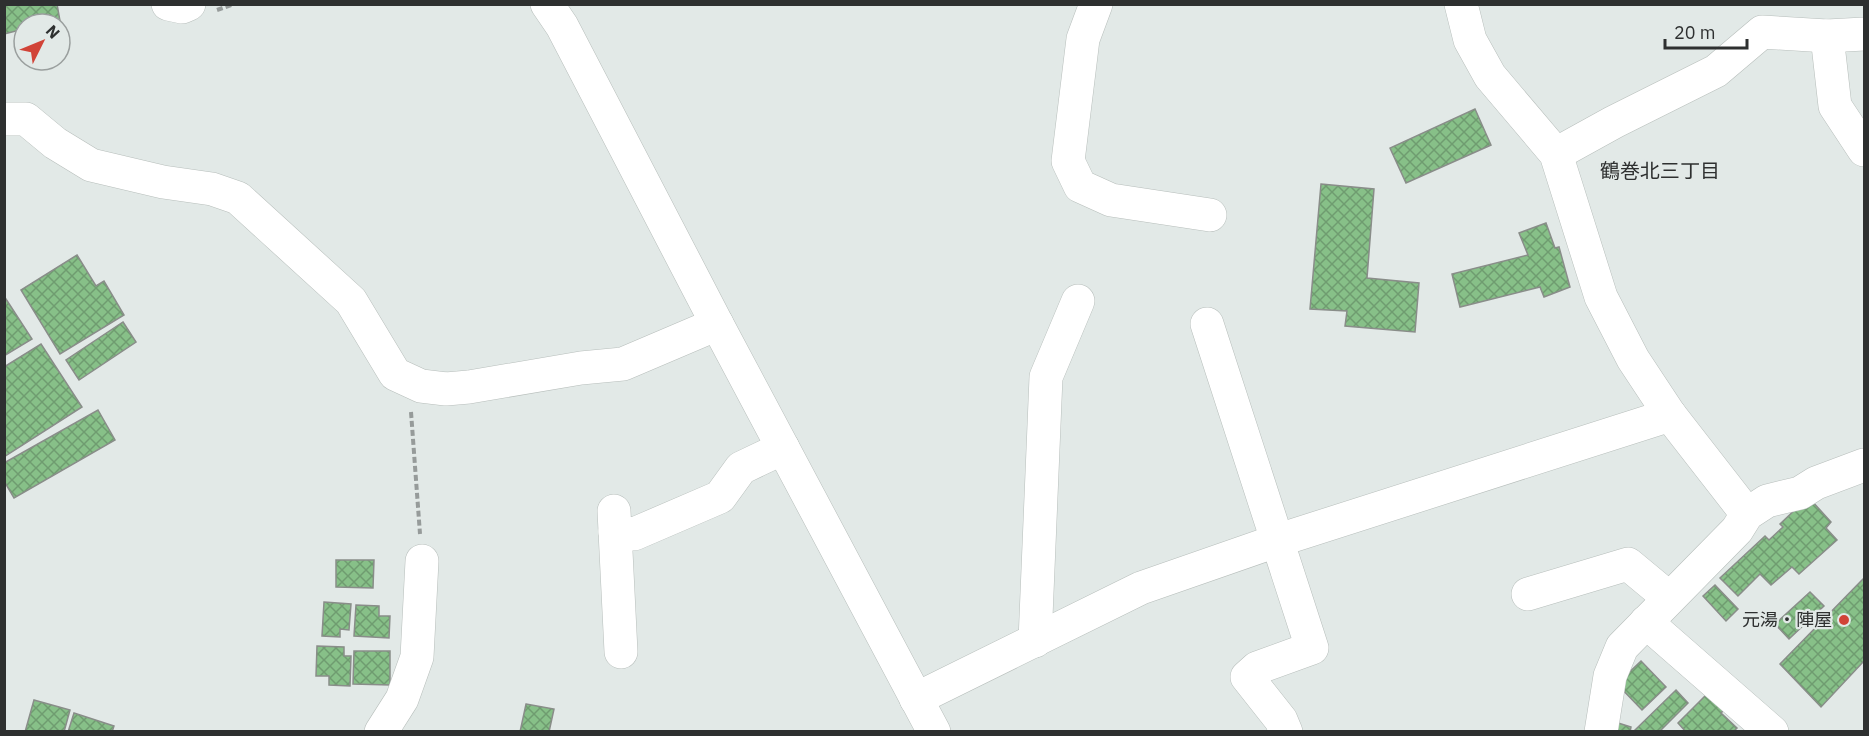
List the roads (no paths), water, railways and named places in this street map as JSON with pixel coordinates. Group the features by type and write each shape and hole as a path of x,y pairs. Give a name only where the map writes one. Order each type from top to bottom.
{"street":[{"path":"168,4 182,7 189,4"},
{"path":"547,4 562,26 934,732"},
{"path":"1096,4 1083,39 1068,161 1080,186 1111,200 1210,215"},
{"path":"1461,4 1470,40 1490,76 1556,154 1601,297 1633,359 1670,415 1747,514"},
{"path":"1556,154 1716,71 1762,32 1827,36 1864,34"},
{"path":"1827,36 1835,106 1864,150"},
{"path":"15,119 91,165 163,182 212,189 238,198 351,301 395,374 408,382 421,386 446,389 581,368 624,364 717,324"},
{"path":"1035,641 1046,377 1078,301"},
{"path":"1208,324 1312,648 1257,668 1247,677 1281,720 1286,732"},
{"path":"916,699 1141,588 1276,541 1670,415"},
{"path":"621,652 615,521 634,534 720,497 741,468 783,448"},
{"path":"1601,732 1610,676 1622,647 1737,530 1747,514 1767,501 1800,493 1815,483 1864,465"},
{"path":"381,732 402,699 417,657 422,561"},
{"path":"1528,594 1628,564 1669,598"},
{"path":"1646,622 1772,732"}],"place":[{"name":"元湯・陣屋","path":"1844,620"}],"district":[{"name":"鶴巻北三丁目","path":"1660,171"}]}
